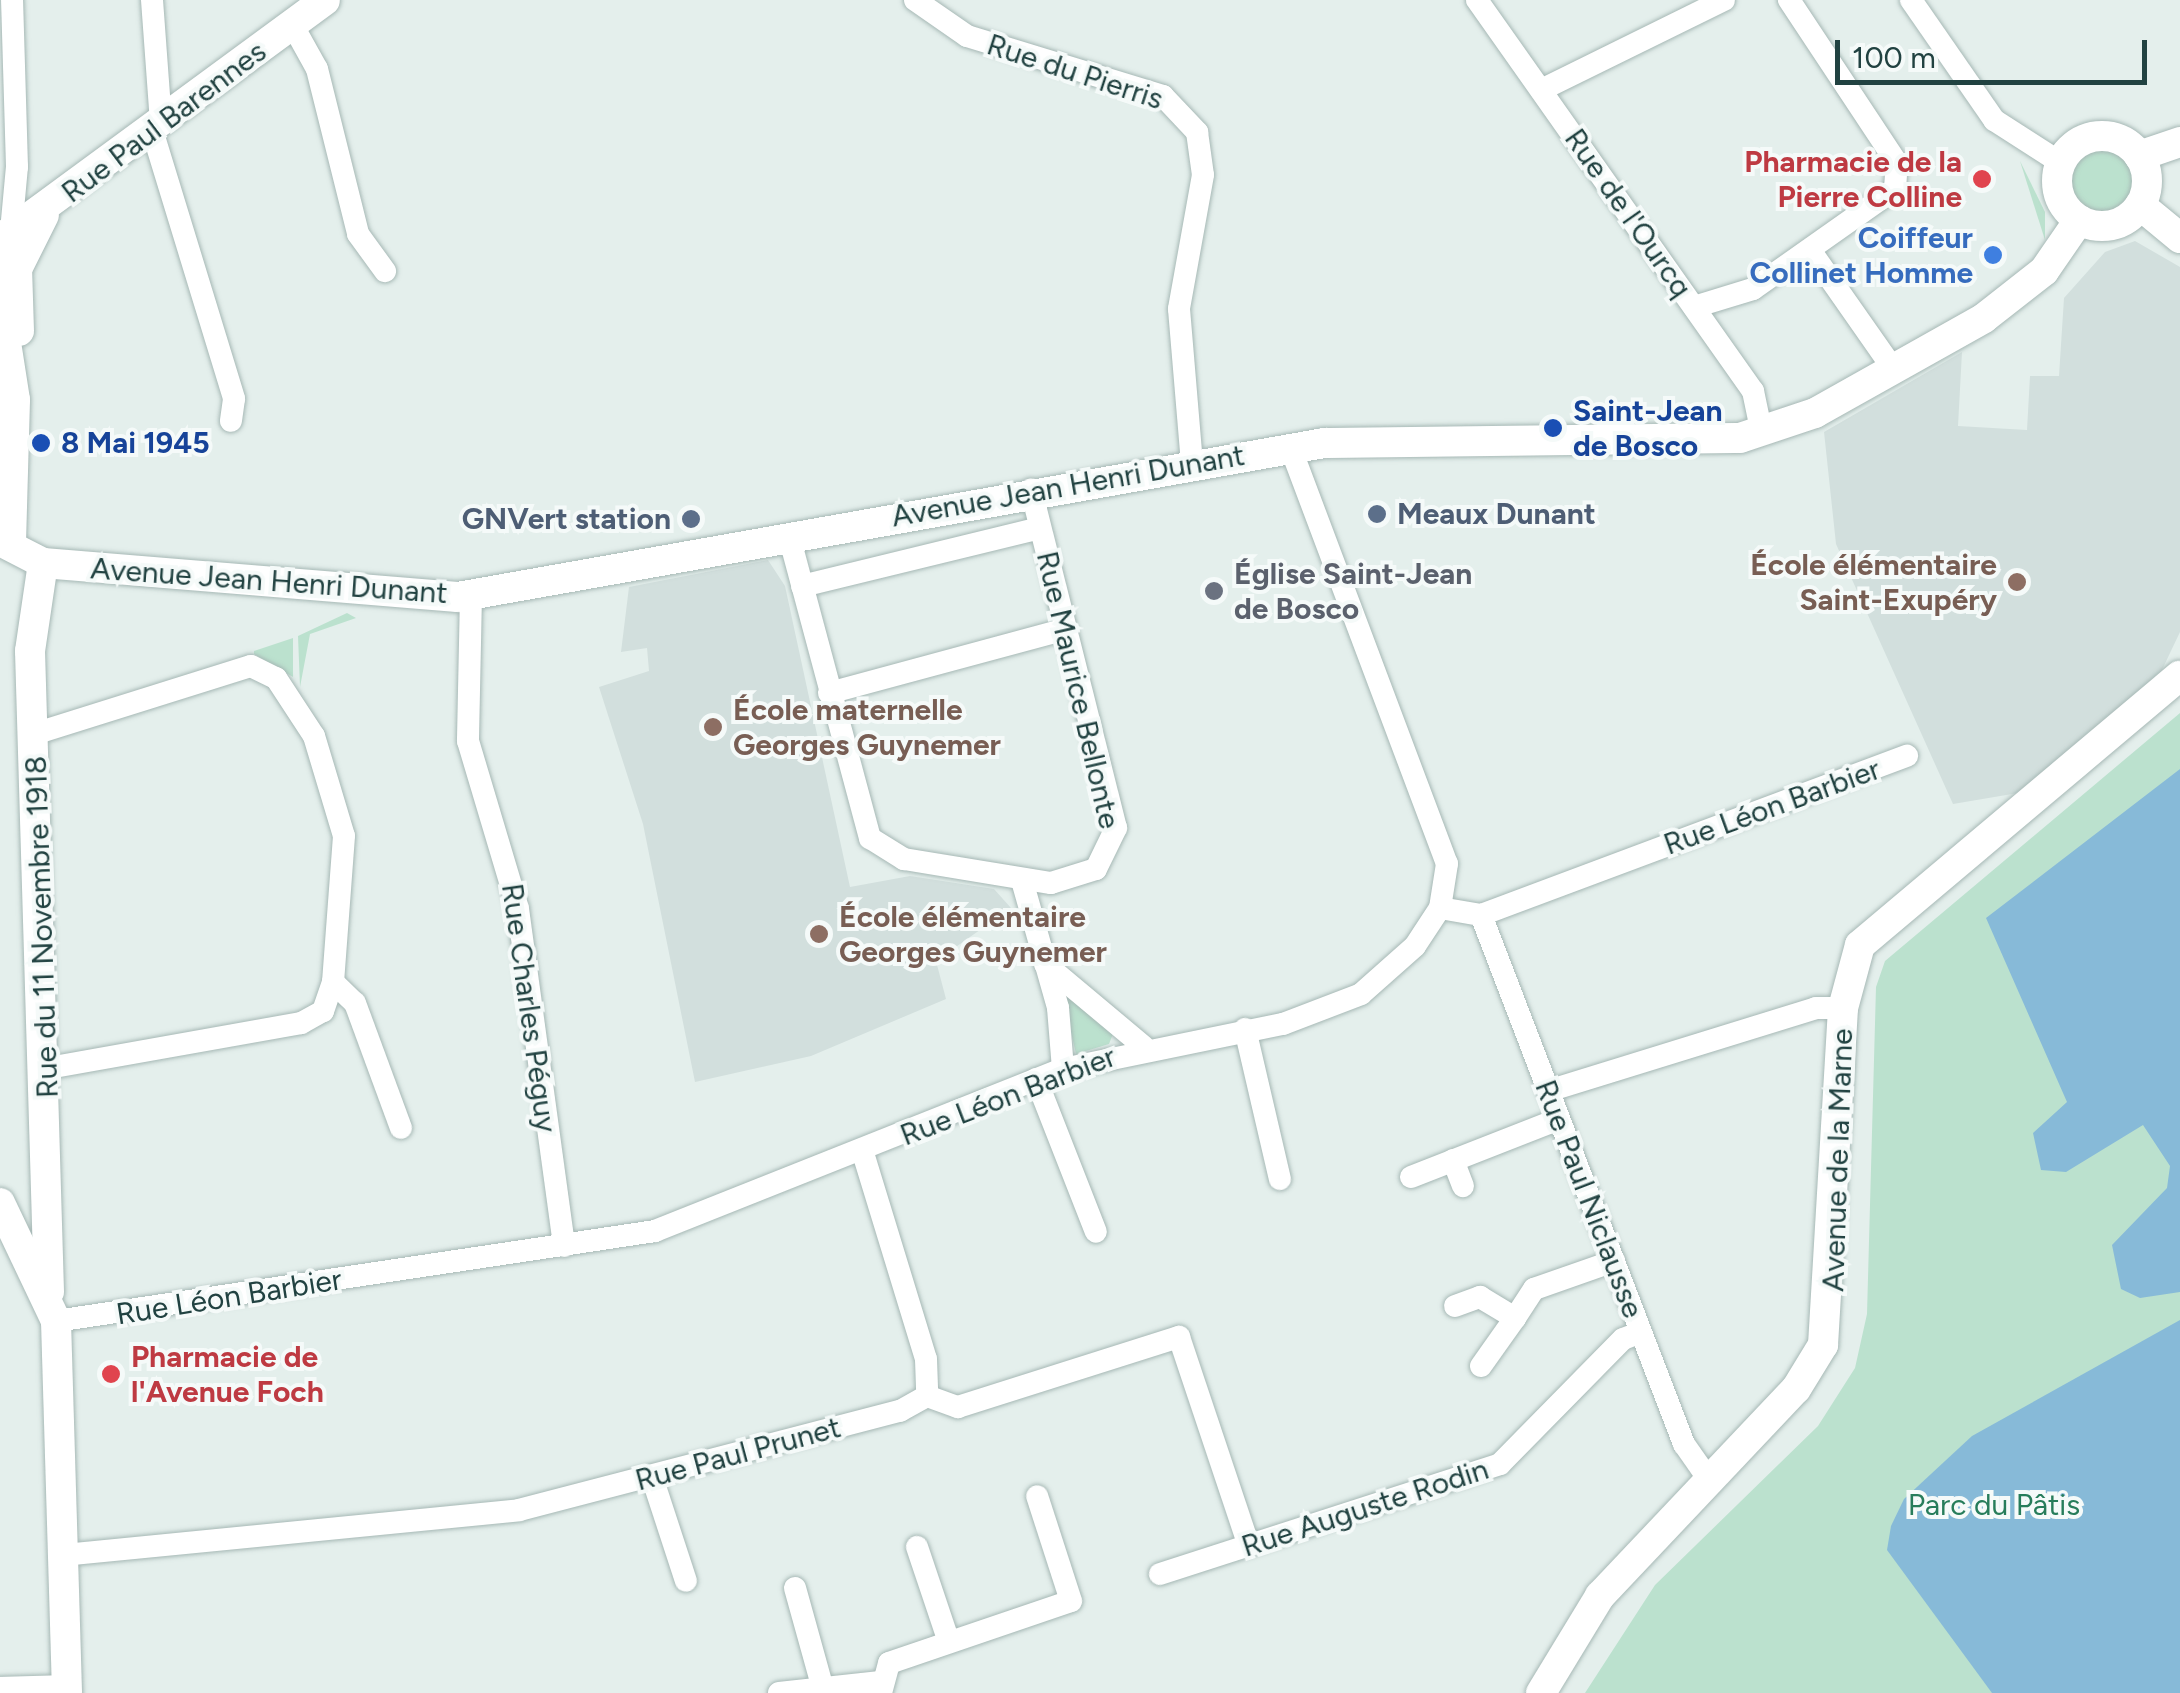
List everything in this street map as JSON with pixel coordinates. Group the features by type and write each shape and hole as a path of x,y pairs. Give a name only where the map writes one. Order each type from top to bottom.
{"street":[{"path":"12,0 3,308 14,373"},
{"path":"152,0 156,127 234,399 231,421"},
{"name":"Rue Paul Barennes","path":"7,233 47,210 325,0"},
{"name":"Rue du Pierris","path":"915,0 967,36 1163,96 1197,132 1203,176 1179,309 1192,465"},
{"name":"Rue de l'Ourcq","path":"1477,0 1753,391 1762,434"},
{"path":"1540,90 1724,0"},
{"path":"1694,307 1743,294 1895,189 1896,162 1789,0"},
{"path":"1912,0 1994,120 2061,164"},
{"path":"292,24 317,69 358,234 385,271"},
{"path":"2100,136 2139,156 2147,181 2140,205 2112,225 2078,220 2060,197 2061,164 2074,146 2100,136"},
{"path":"2139,156 2180,142"},
{"path":"2140,205 2180,238"},
{"path":"43,563 5,541 19,488 14,373 17,269 47,210"},
{"name":"Avenue Jean Henri Dunant","path":"43,563 470,595 1031,490 1290,448 1762,434 1894,370 2034,280 2078,220"},
{"path":"1810,250 1894,370"},
{"path":"1290,448 1448,864 1440,908 1480,915"},
{"name":"Rue Maurice Bellonte","path":"1022,884 1096,868 1113,843 1031,490"},
{"path":"802,586 1040,528"},
{"path":"789,536 864,826 879,848 1022,884 1043,962 1063,1069"},
{"name":"Rue du 11 Novembre 1918","path":"43,563 30,619 66,1689"},
{"name":"Rue Charles Péguy","path":"470,595 466,728 514,888 564,1246"},
{"path":"829,693 1066,629"},
{"path":"34,734 234,667 276,678 314,736 339,802 344,869 334,982 322,1010 301,1023 48,1068"},
{"name":"Avenue de la Marne","path":"1541,1693 1600,1596 1707,1478 1796,1390 1824,1345 1843,1008 1852,959 1873,928 2180,676"},
{"name":"Rue Léon Barbier","path":"1480,915 1907,756"},
{"name":"Rue Léon Barbier","path":"52,1306 564,1246 705,1216 1063,1069 1143,1046 1245,1029 1361,994 1401,962 1440,908"},
{"name":"Rue Paul Niclausse","path":"1480,915 1684,1444 1707,1478"},
{"path":"1043,962 1143,1046"},
{"path":"334,982 355,1003 400,1128"},
{"path":"1548,1091 1816,1008 1843,1008"},
{"path":"1245,1029 1280,1179"},
{"path":"1036,1079 1096,1232"},
{"path":"1410,1176 1558,1119"},
{"path":"863,1153 926,1359 926,1396 958,1407 1179,1337 1248,1546"},
{"path":"1453,1160 1463,1186"},
{"path":"0,1203 52,1306"},
{"path":"1481,1366 1534,1289 1614,1260"},
{"path":"1455,1306 1480,1296 1515,1318"},
{"name":"Rue Auguste Rodin","path":"1160,1574 1500,1464 1623,1339 1641,1332"},
{"name":"Rue Paul Prunet","path":"63,1556 436,1522 652,1477 900,1411 926,1396"},
{"path":"652,1477 686,1581"},
{"path":"780,1693 880,1688 889,1663 1071,1601 1037,1496"},
{"path":"917,1547 950,1642"},
{"path":"796,1588 823,1689"},
{"path":"0,1688 66,1689"}],"shaded area":[{"name":"École élémentaire Saint-Exupéry","path":"2135,241 2180,267 2180,632 2160,674 2018,793 1953,804 1836,544 1824,432 1962,352 1958,426 2027,430 2030,376 2059,376 2064,298 2105,252"},
{"name":"École élémentaire Georges Guynemer","path":"768,560 785,586 850,887 910,876 994,889 1011,908 936,961 946,999 811,1056 695,1082 643,824 599,687 649,671 647,648 621,652 629,587"}],"green space":[{"path":"2101,147 2114,149 2124,157 2132,167 2132,193 2124,203 2114,211 2101,213 2088,211 2078,203 2070,193 2068,180 2070,167 2078,157 2088,149"},
{"path":"2020,161 2045,212 2045,240"},
{"path":"347,613 356,618 310,634 300,687 298,636"},
{"path":"293,638 293,677 254,654 254,651"},
{"name":"Parc du Pâtis","path":"2180,713 2180,1693 1585,1693 1655,1585 1818,1426 1855,1368 1867,1314 1876,987 1885,961"},
{"path":"1061,987 1114,1031 1109,1044 1076,1054"}],"water":[{"path":"2180,769 2180,1292 2140,1298 2121,1289 2112,1245 2167,1188 2170,1166 2143,1125 2066,1172 2041,1170 2033,1133 2067,1102 1986,918"},
{"path":"2180,1320 2180,1693 1992,1693 1887,1550 1891,1526 1904,1499 1972,1436"}],"place":[{"name":"Pharmacie de la Pierre Colline","path":"1982,179"},
{"name":"Coiffeur Collinet Homme","path":"1993,255"},
{"name":"Saint-Jean de Bosco","path":"1553,428"},
{"name":"8 Mai 1945","path":"41,443"},
{"name":"Meaux Dunant","path":"1377,514"},
{"name":"GNVert station","path":"691,519"},
{"name":"École élémentaire Saint-Exupéry","path":"2017,582"},
{"name":"Église Saint-Jean de Bosco","path":"1214,591"},
{"name":"École maternelle Georges Guynemer","path":"713,727"},
{"name":"École élémentaire Georges Guynemer","path":"819,934"},
{"name":"Pharmacie de l'Avenue Foch","path":"111,1374"}]}
